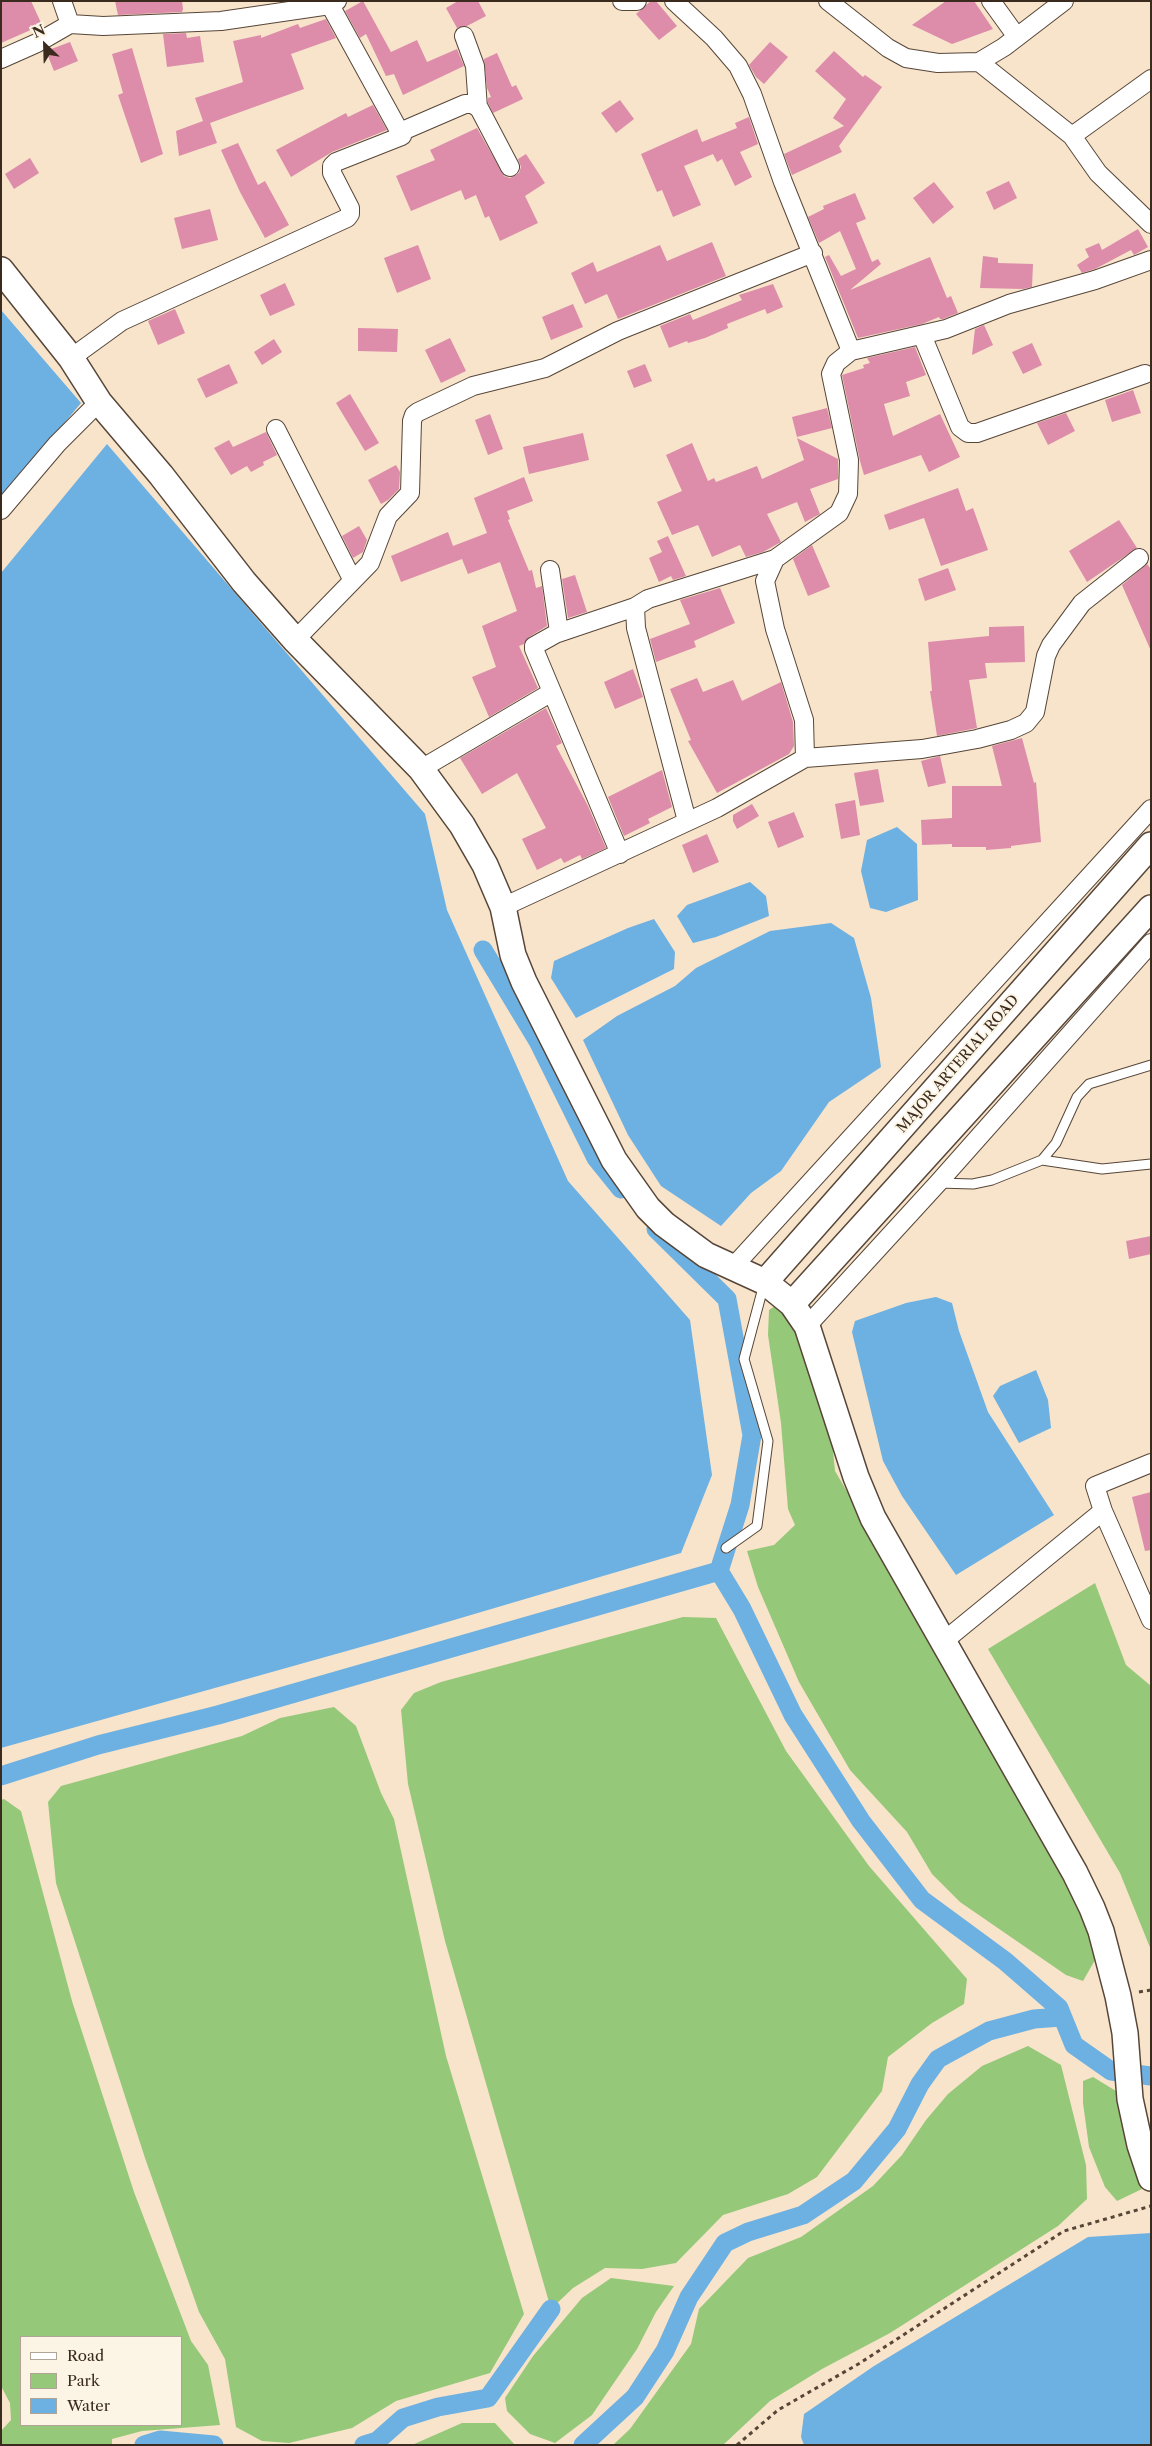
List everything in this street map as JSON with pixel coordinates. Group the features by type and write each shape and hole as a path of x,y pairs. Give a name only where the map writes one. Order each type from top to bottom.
{"street":[{"path":"62,1 70,24"},
{"path":"622,1 638,1"},
{"path":"674,1 714,38 738,66 752,94 783,182 851,351"},
{"path":"828,1 888,48 906,58 938,63 979,62 1017,37 1064,1"},
{"path":"991,1 1017,37"},
{"path":"1,59 37,43 70,24 103,26 221,21 333,3 402,136 336,162 332,166 332,173 350,208 350,214 347,218 122,321 70,358"},
{"path":"464,36 475,66 478,108 510,167"},
{"path":"979,62 1072,136 1098,173 1151,224"},
{"path":"1072,136 1151,78"},
{"path":"400,132 465,104 472,104 478,108"},
{"path":"295,640 373,558 388,516 410,493 412,421 414,415 418,412 473,386 545,368 618,331 813,254"},
{"path":"620,854 534,646 558,633 635,607 648,599 775,559 839,513 848,494 849,460 832,374 836,363 851,351 946,329 1009,304 1096,280 1151,260"},
{"path":"1,270 70,358 99,402 161,475 244,582 295,640 421,769 462,825 486,865 503,907 513,955 524,982 614,1160 648,1208 664,1224 706,1255 765,1282 792,1304 806,1326 856,1477 873,1518 1075,1873 1092,1908 1101,1931 1118,1996 1125,2034 1130,2099 1140,2145 1151,2178"},
{"path":"922,335 960,427 968,433 977,433 1145,374"},
{"path":"1,510 57,444 99,402"},
{"path":"276,429 352,579"},
{"path":"503,907 717,808 805,758 922,749 978,739 1011,730 1026,723 1035,712 1046,656 1051,645 1082,602 1139,558"},
{"path":"775,559 765,581 775,629 804,720 805,758"},
{"path":"550,570 558,633"},
{"path":"635,607 636,628 687,821"},
{"path":"421,769 552,692"},
{"path":"733,1267 1151,809"},
{"name":"MAJOR ARTERIAL ROAD","path":"765,1282 1151,845"},
{"path":"792,1304 1151,908"},
{"path":"806,1326 938,1183 1151,943"},
{"path":"1151,1463 1095,1486 1103,1511 1151,1620"},
{"path":"944,1641 1103,1511"}],"lane":[{"path":"938,1183 973,1184 992,1180 1042,1160 1056,1143 1077,1097 1088,1084 1151,1065"},
{"path":"1042,1160 1102,1169 1151,1164"},
{"path":"726,1548 758,1526 768,1441 744,1359 765,1282"}],"path":[{"path":"737,2445 778,2410 860,2363 1064,2231 1151,2206"}],"green space":[{"path":"778,1304 806,1345 830,1422 835,1471 910,1599 1091,1925 1095,1960 1083,1981 1066,1975 960,1902 932,1874 907,1832 850,1770 799,1682 758,1587 747,1551 774,1545 795,1525 788,1509 781,1423 768,1335 769,1310"},
{"path":"1095,1583 1126,1665 1151,1686 1151,1950 1120,1873 988,1649"},
{"path":"683,1617 716,1618 786,1751 869,1866 967,1979 964,2004 932,2023 888,2057 882,2091 817,2177 788,2194 723,2215 676,2263 642,2269 605,2268 573,2288 551,2309 445,1941 408,1784 401,1710 414,1693 441,1682"},
{"path":"334,1707 356,1726 381,1793 394,1819 446,2056 524,2314 490,2373 396,2401 352,2428 289,2443 262,2441 236,2427 225,2359 199,2312 145,2158 56,1883 48,1802 61,1786 242,1736 280,1718"},
{"path":"4,1799 21,1811 72,2001 134,2192 191,2341 208,2365 220,2425 142,2431 112,2439 112,2445 1,2445 1,2431 11,2420 10,2403 1,2386 1,1800"},
{"path":"1028,2046 1061,2065 1086,2165 1087,2199 1058,2226 890,2333 822,2369 770,2401 723,2445 613,2445 630,2429 691,2344 699,2309 748,2258 801,2237 873,2186 902,2155 926,2120 948,2094 982,2066"},
{"path":"1093,2077 1116,2091 1142,2189 1117,2201 1105,2187 1089,2147 1083,2103 1083,2081"},
{"path":"611,2278 674,2286 656,2312 637,2349 592,2415 555,2443 530,2434 507,2411 505,2398 533,2356 582,2298"},
{"path":"462,2423 495,2423 515,2445 412,2445"}],"water":[{"path":"1,310 81,403 1,499"},
{"path":"107,444 425,814 447,910 568,1181 690,1320 712,1475 681,1553 393,1638 1,1748 1,573"},
{"path":"897,827 917,844 918,900 886,912 870,908 861,871 867,840"},
{"path":"750,882 766,896 769,916 716,937 693,943 677,916 687,905"},
{"path":"654,919 675,952 674,969 576,1018 551,978 554,961 628,928"},
{"path":"831,923 854,938 871,998 881,1067 829,1102 781,1171 751,1193 721,1226 661,1186 628,1135 583,1040 617,1016 675,986 696,968 770,931"},
{"path":"936,1297 952,1303 959,1331 988,1412 1054,1515 956,1575 902,1496 883,1461 852,1332 855,1321 906,1303"},
{"path":"1036,1370 1048,1400 1051,1428 1019,1443 993,1396 1000,1386"},
{"path":"1151,2233 1151,2445 804,2445 801,2437 804,2414 874,2366 1088,2237"}],"building":[{"path":"1,1 31,1 42,25 1,43"},
{"path":"115,1 182,1 183,9 182,12 118,15"},
{"path":"363,1 391,52 417,40 427,62 457,49 464,66 403,95 394,74 386,76 366,34 360,38 345,11"},
{"path":"458,1 478,1 486,16 467,26 457,28 446,8"},
{"path":"651,1 656,1 677,26 659,40 636,14"},
{"path":"946,1 974,1 993,29 952,44 912,25"},
{"path":"326,19 336,38 291,54 304,89 210,123 217,143 179,156 176,131 203,121 195,98 243,82 233,41 261,35 261,38 298,24 300,28"},
{"path":"186,33 187,38 200,36 204,62 167,67 163,34"},
{"path":"70,42 78,61 54,71 46,51"},
{"path":"770,42 788,57 764,84 756,77 749,65"},
{"path":"132,48 163,154 141,163 118,95 123,93 112,54"},
{"path":"834,51 863,77 865,75 882,87 839,146 842,152 792,175 784,154 844,126 833,118 846,99 815,71"},
{"path":"497,53 512,87 516,85 523,99 493,113 488,103 488,98 491,97 487,88 484,59"},
{"path":"620,100 634,119 616,133 601,113"},
{"path":"373,105 387,130 332,152 291,177 276,150 346,113 348,117"},
{"path":"749,117 758,144 740,152 752,177 735,186 722,159 717,162 713,154 684,166 701,205 673,217 662,190 657,192 641,154 697,129 702,142 737,128 735,123"},
{"path":"477,128 504,176 510,178 519,173 521,167 518,159 526,154 545,183 525,196 538,223 500,241 489,216 485,218 476,195 465,200 461,190 411,211 396,176 435,160 430,150"},
{"path":"238,143 258,185 265,181 289,225 265,238 240,192 221,150"},
{"path":"30,158 39,173 14,189 5,174"},
{"path":"1009,181 1017,198 994,210 986,192"},
{"path":"934,182 954,207 933,224 913,198"},
{"path":"855,193 866,219 856,223 872,262 878,259 881,264 850,290 930,257 947,298 951,296 958,313 943,319 939,317 922,324 858,338 825,257 829,255 841,276 856,269 840,231 819,243 808,217 824,209 823,206"},
{"path":"210,209 218,240 182,249 174,218"},
{"path":"1138,229 1148,247 1134,255 1131,250 1095,269 1082,273 1077,265 1089,257 1085,249 1099,243 1102,250"},
{"path":"712,242 726,276 618,319 607,294 585,304 571,273 593,262 597,272 660,245 667,261"},
{"path":"418,245 431,279 397,293 384,258"},
{"path":"983,256 998,258 998,263 1033,264 1032,287 1023,289 980,288"},
{"path":"285,283 295,305 270,316 260,295"},
{"path":"773,284 783,307 767,314 765,309 727,324 728,328 705,338 688,343 687,341 669,348 660,326 690,314 693,320 742,300 739,295"},
{"path":"573,304 583,327 551,340 542,317"},
{"path":"175,309 185,333 158,345 148,321"},
{"path":"984,325 993,345 972,355 975,329"},
{"path":"358,328 398,329 397,352 358,351"},
{"path":"450,338 466,371 441,383 425,350"},
{"path":"274,339 282,352 262,365 254,352"},
{"path":"1032,343 1042,365 1023,374 1012,352"},
{"path":"915,347 926,375 906,382 910,396 884,404 893,436 940,414 960,457 929,472 921,455 864,475 842,375 864,368 863,365 870,363 867,358"},
{"path":"229,364 238,383 206,398 197,379"},
{"path":"645,364 652,381 634,388 627,371"},
{"path":"1133,390 1141,413 1112,422 1105,400"},
{"path":"350,394 379,443 365,451 336,403"},
{"path":"827,408 832,428 797,437 792,417"},
{"path":"1066,413 1075,431 1048,445 1037,423"},
{"path":"490,414 503,449 488,455 475,420"},
{"path":"266,432 277,455 263,462 264,465 251,472 247,466 231,475 214,448 229,440 233,447"},
{"path":"583,433 589,460 529,474 523,447"},
{"path":"797,438 838,459 838,479 810,489 820,514 805,522 797,502 767,514 781,542 763,552 746,557 740,545 712,557 698,525 672,535 657,502 682,491 666,455 692,443 708,481 714,478 716,482 757,466 762,479 804,460"},
{"path":"396,465 400,472 399,489 381,504 368,480"},
{"path":"524,477 533,501 507,511 510,519 508,520 529,571 532,570 536,588 542,586 547,626 529,637 524,644 519,646 538,688 489,717 472,677 496,667 482,626 517,611 500,562 468,574 462,559 401,582 391,556 448,532 453,546 487,533 474,498"},
{"path":"958,488 966,511 973,508 988,550 941,566 924,518 889,530 884,515"},
{"path":"1119,520 1137,548 1087,582 1069,551"},
{"path":"359,526 367,540 363,552 353,558 342,536"},
{"path":"668,536 686,576 673,580 671,576 659,582 649,558 662,552 657,541"},
{"path":"812,545 830,587 808,596 793,559"},
{"path":"1147,564 1151,569 1151,651 1122,585"},
{"path":"948,568 956,590 925,601 918,579"},
{"path":"575,575 587,612 568,618 562,579"},
{"path":"720,588 735,623 694,641 696,647 656,662 650,639 690,624 680,600"},
{"path":"1024,626 1025,662 985,663 987,678 969,680 977,728 937,736 930,691 932,691 928,642 989,636 989,627"},
{"path":"633,669 643,697 615,709 604,682"},
{"path":"697,678 703,692 733,680 742,701 781,682 793,722 794,746 789,754 717,793 688,741 691,740 670,689"},
{"path":"546,708 562,743 556,746 588,806 606,848 582,859 580,855 564,863 561,858 537,870 522,839 546,828 517,773 482,794 460,758"},
{"path":"1022,738 1034,783 1036,782 1041,842 1011,846 1011,848 986,850 986,847 952,847 952,844 922,845 921,820 952,818 952,786 1002,786 992,746"},
{"path":"940,756 946,783 928,787 921,761"},
{"path":"878,769 884,802 860,806 854,773"},
{"path":"662,770 672,807 648,819 650,823 624,836 608,797"},
{"path":"855,800 860,835 841,839 835,804"},
{"path":"752,804 759,816 737,829 733,821 733,815"},
{"path":"794,812 804,837 778,848 768,822"},
{"path":"707,834 719,862 693,873 682,845"},
{"path":"1151,1236 1151,1254 1129,1259 1126,1241"},
{"path":"1151,1492 1151,1550 1145,1551 1132,1497"}],"waterway":[{"path":"483,950 538,1041 596,1158 621,1189"},
{"path":"656,1229 727,1299 752,1435 740,1505 719,1571"},
{"path":"1,1776 98,1745 218,1715 719,1571 742,1609 793,1715 861,1821 922,1900 1005,1961 1059,2008 1074,2045 1111,2071 1151,2076"},
{"path":"583,2445 635,2397 665,2351 689,2297 725,2243 748,2232 803,2215 854,2181 897,2129 920,2084 938,2059 989,2031 1034,2019 1062,2017"},
{"path":"364,2445 377,2441 403,2418 438,2407 488,2398 551,2309"},
{"path":"144,2445 160,2440 214,2445"}]}
